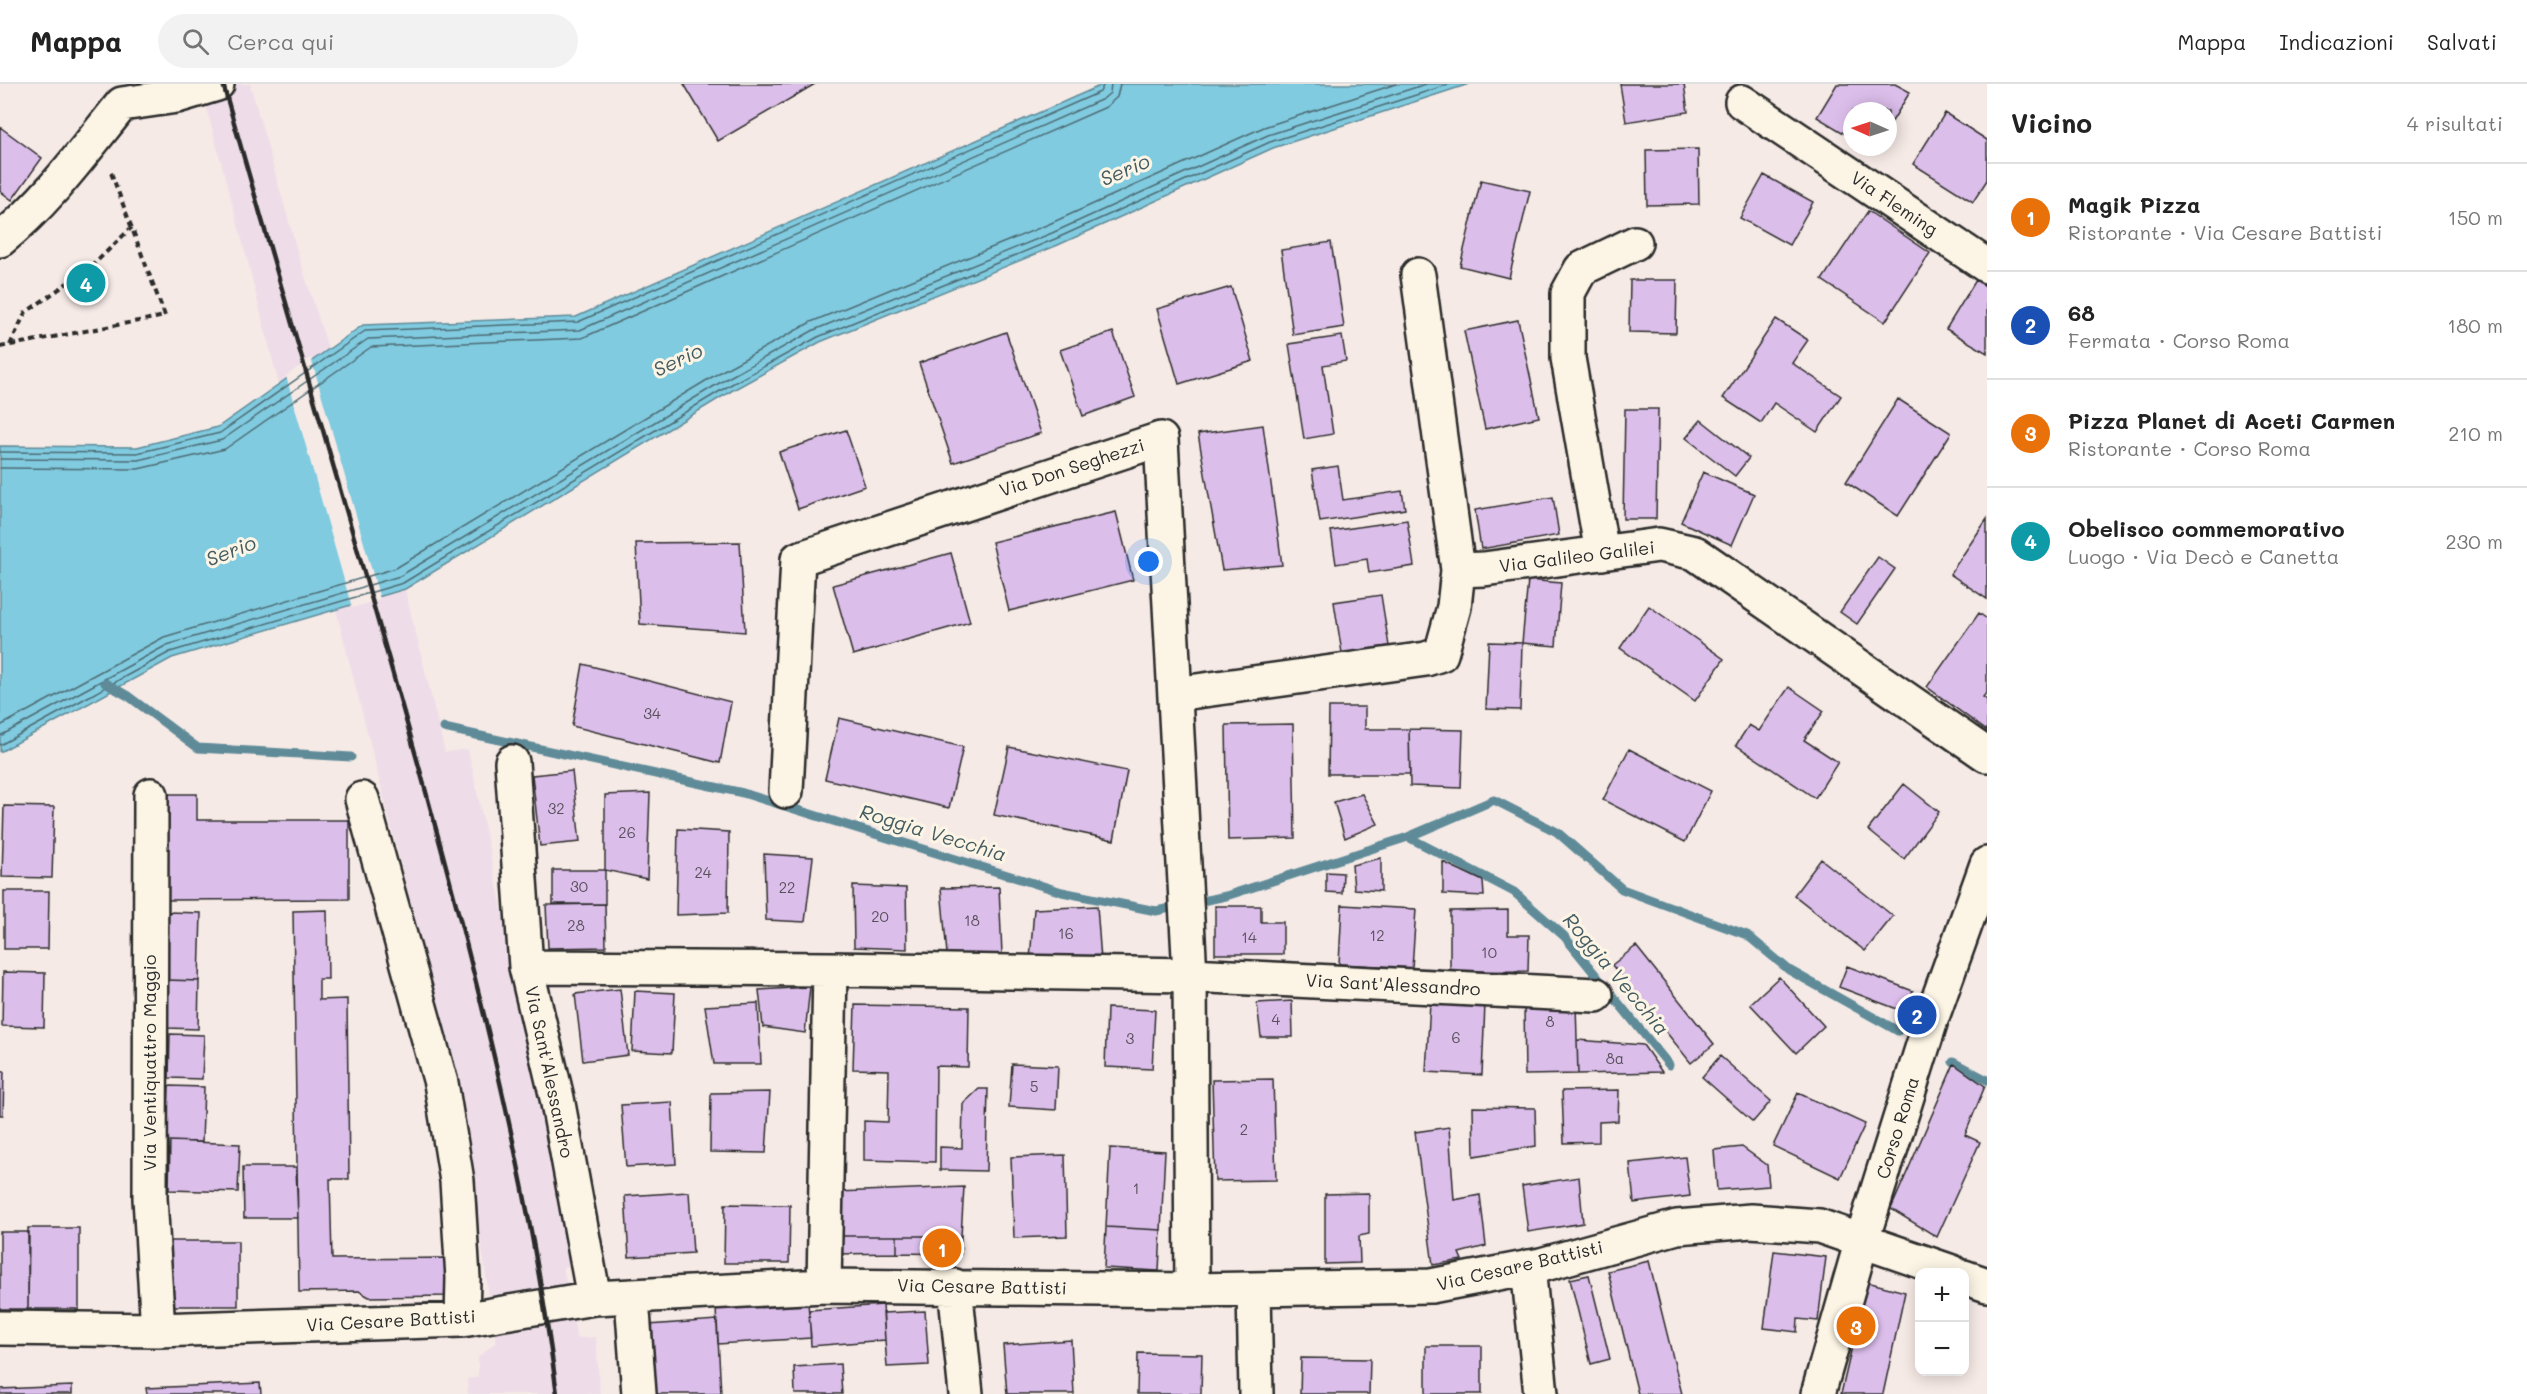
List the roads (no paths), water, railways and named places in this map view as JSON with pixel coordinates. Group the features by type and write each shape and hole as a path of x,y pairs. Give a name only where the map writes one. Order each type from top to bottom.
{"street":[{"path":"0,240 18,226 69,168 117,94 177,96 217,84"},
{"name":"Via Fleming","path":"1742,102 1987,266"},
{"path":"1602,553 1568,358 1568,293 1581,269 1635,243"},
{"path":"1175,694 1426,659 1441,654 1454,607 1458,570 1418,275"},
{"name":"Via Don Seghezzi","path":"786,791 798,559 1161,439 1190,975"},
{"name":"Via Galileo Galilei","path":"1458,570 1659,545 1695,553 1987,755"},
{"path":"512,762 526,967"},
{"name":"Via Ventiquattro Maggio","path":"150,795 150,1198 158,1330"},
{"path":"362,799 441,1083 457,1181 462,1320"},
{"name":"Corso Roma","path":"1818,1394 1862,1240 1931,1020 1977,921 1987,864"},
{"name":"Via Sant'Alessandro","path":"594,1298 557,1098 526,967 1190,975 1596,995"},
{"path":"824,1286 830,969"},
{"path":"1190,975 1192,1290"},
{"name":"Via Cesare Battisti","path":"0,1328 158,1330 462,1320 594,1298 632,1298 824,1286 1192,1290 1431,1286 1527,1267 1677,1227 1751,1221 1819,1226 1941,1268"},
{"path":"1527,1267 1541,1394"},
{"path":"1969,1278 1987,1285"},
{"path":"955,1286 966,1394"},
{"path":"1254,1289 1256,1394"},
{"path":"632,1298 639,1394"}],"water":[{"name":"Serio","path":"1104,84 1469,84 1273,148 1058,245 820,342 733,390 405,589 172,658 0,752 0,446 137,447 218,427 363,325 576,317"}],"waterway":[{"path":"105,683 128,696 198,748 351,757"},
{"name":"Roggia Vecchia","path":"444,728 743,793 1062,892 1156,911 1180,906"},
{"name":"Roggia Vecchia","path":"1408,837 1494,800 1557,832 1622,889 1747,935 1789,970 1898,1031"},
{"name":"Roggia Vecchia","path":"1193,903 1226,896 1408,837 1514,892 1564,936 1669,1065"},
{"path":"1953,1062 1987,1080"}],"railway":[{"path":"223,84 404,713 468,949 519,1170 557,1394"}],"place":[{"name":"Obelisco commemorativo","path":"86,283"},
{"name":"68","path":"1917,1015"},
{"name":"Magik Pizza","path":"942,1248"},
{"name":"Pizza Planet di Aceti Carmen","path":"1856,1326"}]}
